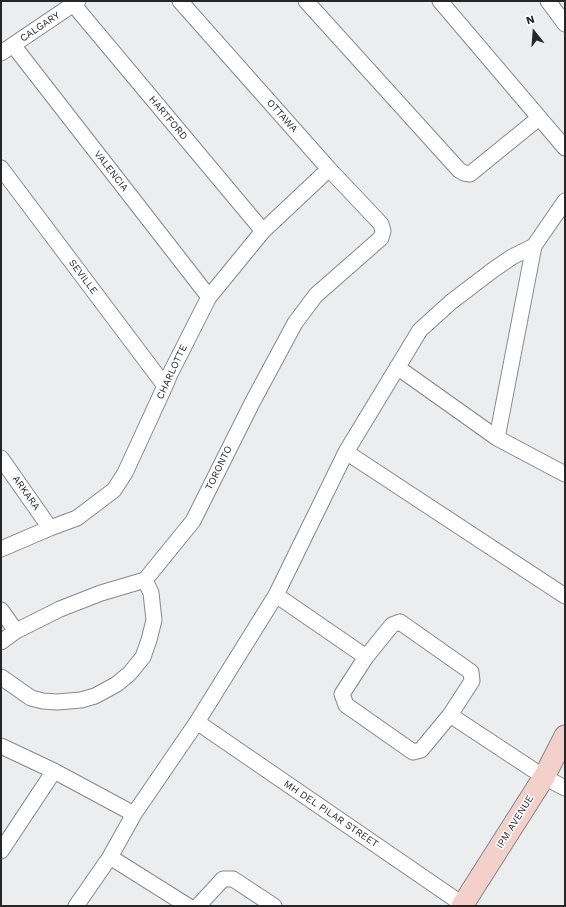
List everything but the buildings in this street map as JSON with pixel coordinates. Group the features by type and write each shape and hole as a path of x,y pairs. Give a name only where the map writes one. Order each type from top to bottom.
{"street":[{"name":"OTTAWA","path":"180,1 329,169 381,224 383,232"},
{"path":"306,1 459,170 464,173 470,174 539,118"},
{"path":"440,1 565,148"},
{"path":"548,1 565,24"},
{"name":"CALGARY","path":"7,49 76,3"},
{"name":"HARTFORD","path":"76,3 262,231"},
{"name":"VALENCIA","path":"7,49 209,297"},
{"name":"CHARLOTTE","path":"1,549 77,518 114,490 125,473 170,374 209,297 262,231 329,169"},
{"name":"SEVILLE","path":"4,176 165,386"},
{"path":"497,438 534,246 565,201"},
{"name":"TORONTO","path":"145,580 193,521 252,403 295,323 316,295 381,238 383,232"},
{"path":"76,906 110,857 134,814 197,722 276,595 346,452 420,330 451,302 492,270 512,257 534,246"},
{"path":"397,367 497,438 565,474"},
{"path":"346,452 565,596"},
{"name":"ARKARA","path":"1,458 50,528"},
{"path":"1,642 16,631 60,609 101,593 145,580 151,593 154,620 143,657 130,673 117,684 95,696 80,700 50,702 31,698 1,677"},
{"path":"276,595 366,657"},
{"path":"1,610 16,631"},
{"path":"400,622 471,672 472,681 450,715 421,750 413,752 346,704 342,694 366,657 392,625 400,622"},
{"path":"450,715 544,777 565,788"},
{"name":"MH DEL PILAR STREET","path":"197,722 463,906"},
{"name":"IPM AVENUE","path":"463,906 544,777 565,736"},
{"path":"1,746 54,771 134,814"},
{"path":"1,851 54,771"},
{"path":"110,857 188,906"},
{"path":"198,906 223,879 234,879 274,906"}]}
